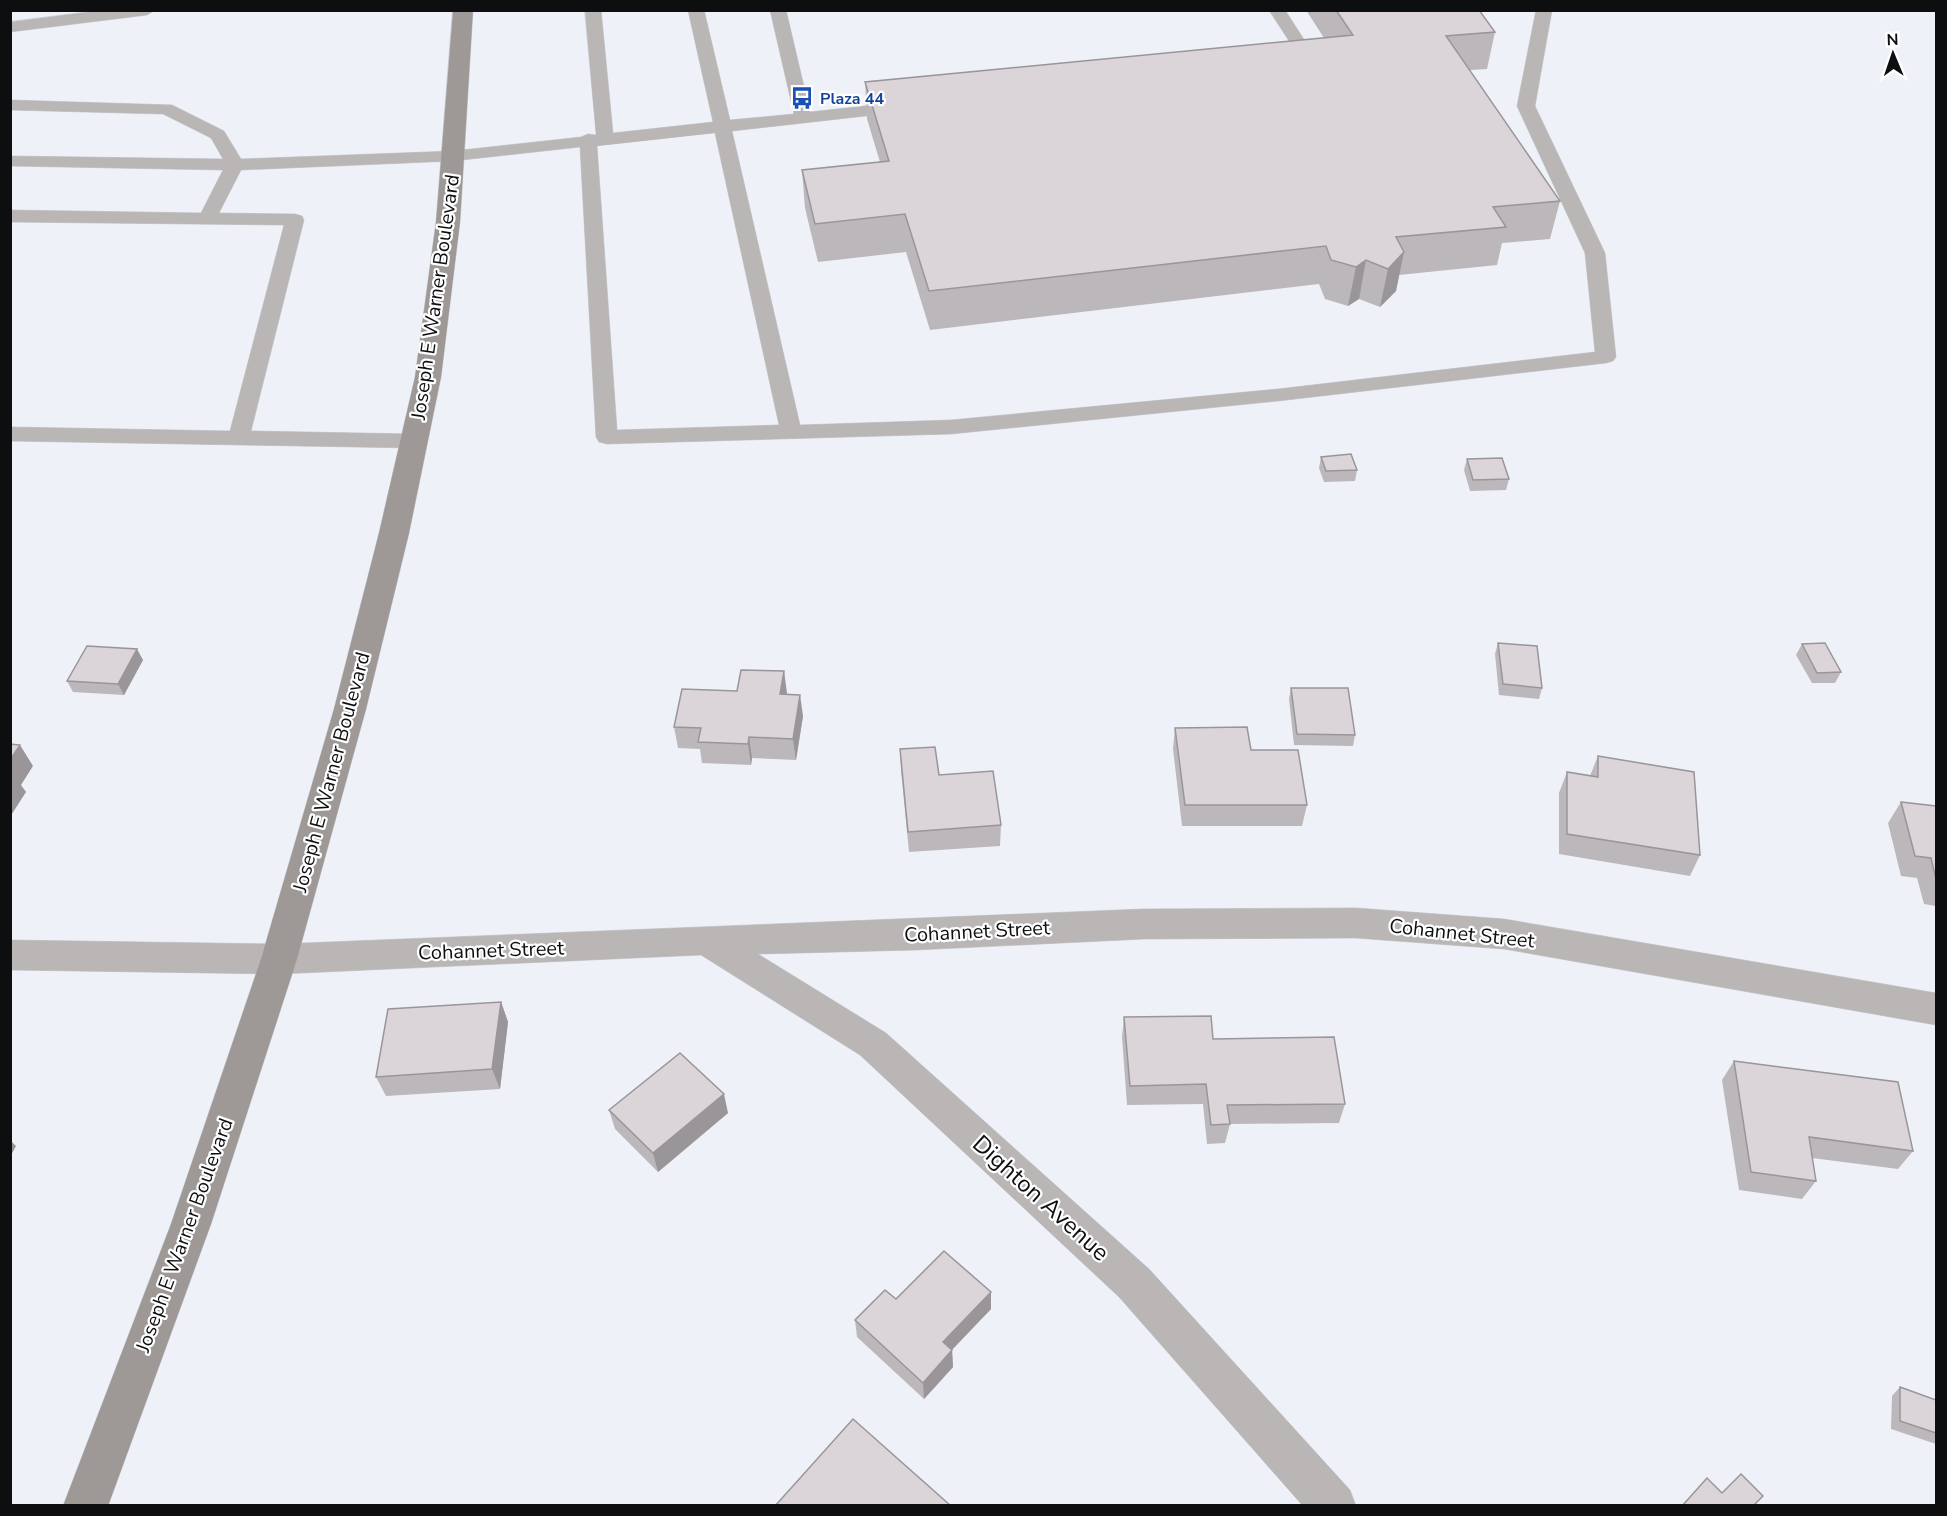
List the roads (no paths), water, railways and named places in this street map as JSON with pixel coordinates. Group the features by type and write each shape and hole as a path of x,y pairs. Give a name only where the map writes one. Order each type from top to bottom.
{"main road":[{"name":"Joseph E Warner Boulevard","path":"85,1506 191,1224 279,959 350,710 394,533 430,365 448,222 463,10"}],"street":[{"name":"Cohannet Street","path":"10,955 279,959 706,940 916,935 1143,924 1356,923 1504,934 1936,1009"},
{"name":"Dighton Avenue","path":"706,940 873,1044 1134,1283 1334,1506"}],"lane":[{"path":"10,27 147,10"},
{"path":"593,10 607,437 963,426 1278,395 1606,357 1594,253 1526,106 1544,10"},
{"path":"696,10 791,432"},
{"path":"777,10 803,117"},
{"path":"1274,68 1286,66 1296,60 1301,52 1297,41 1277,10"},
{"path":"10,105 166,109 218,135 235,165"},
{"path":"10,161 235,165 453,156 913,106"},
{"path":"207,219 235,165"},
{"path":"10,216 295,220 239,438"},
{"path":"10,434 414,441"}],"place":[{"name":"Plaza 44","path":"802,98"}]}
